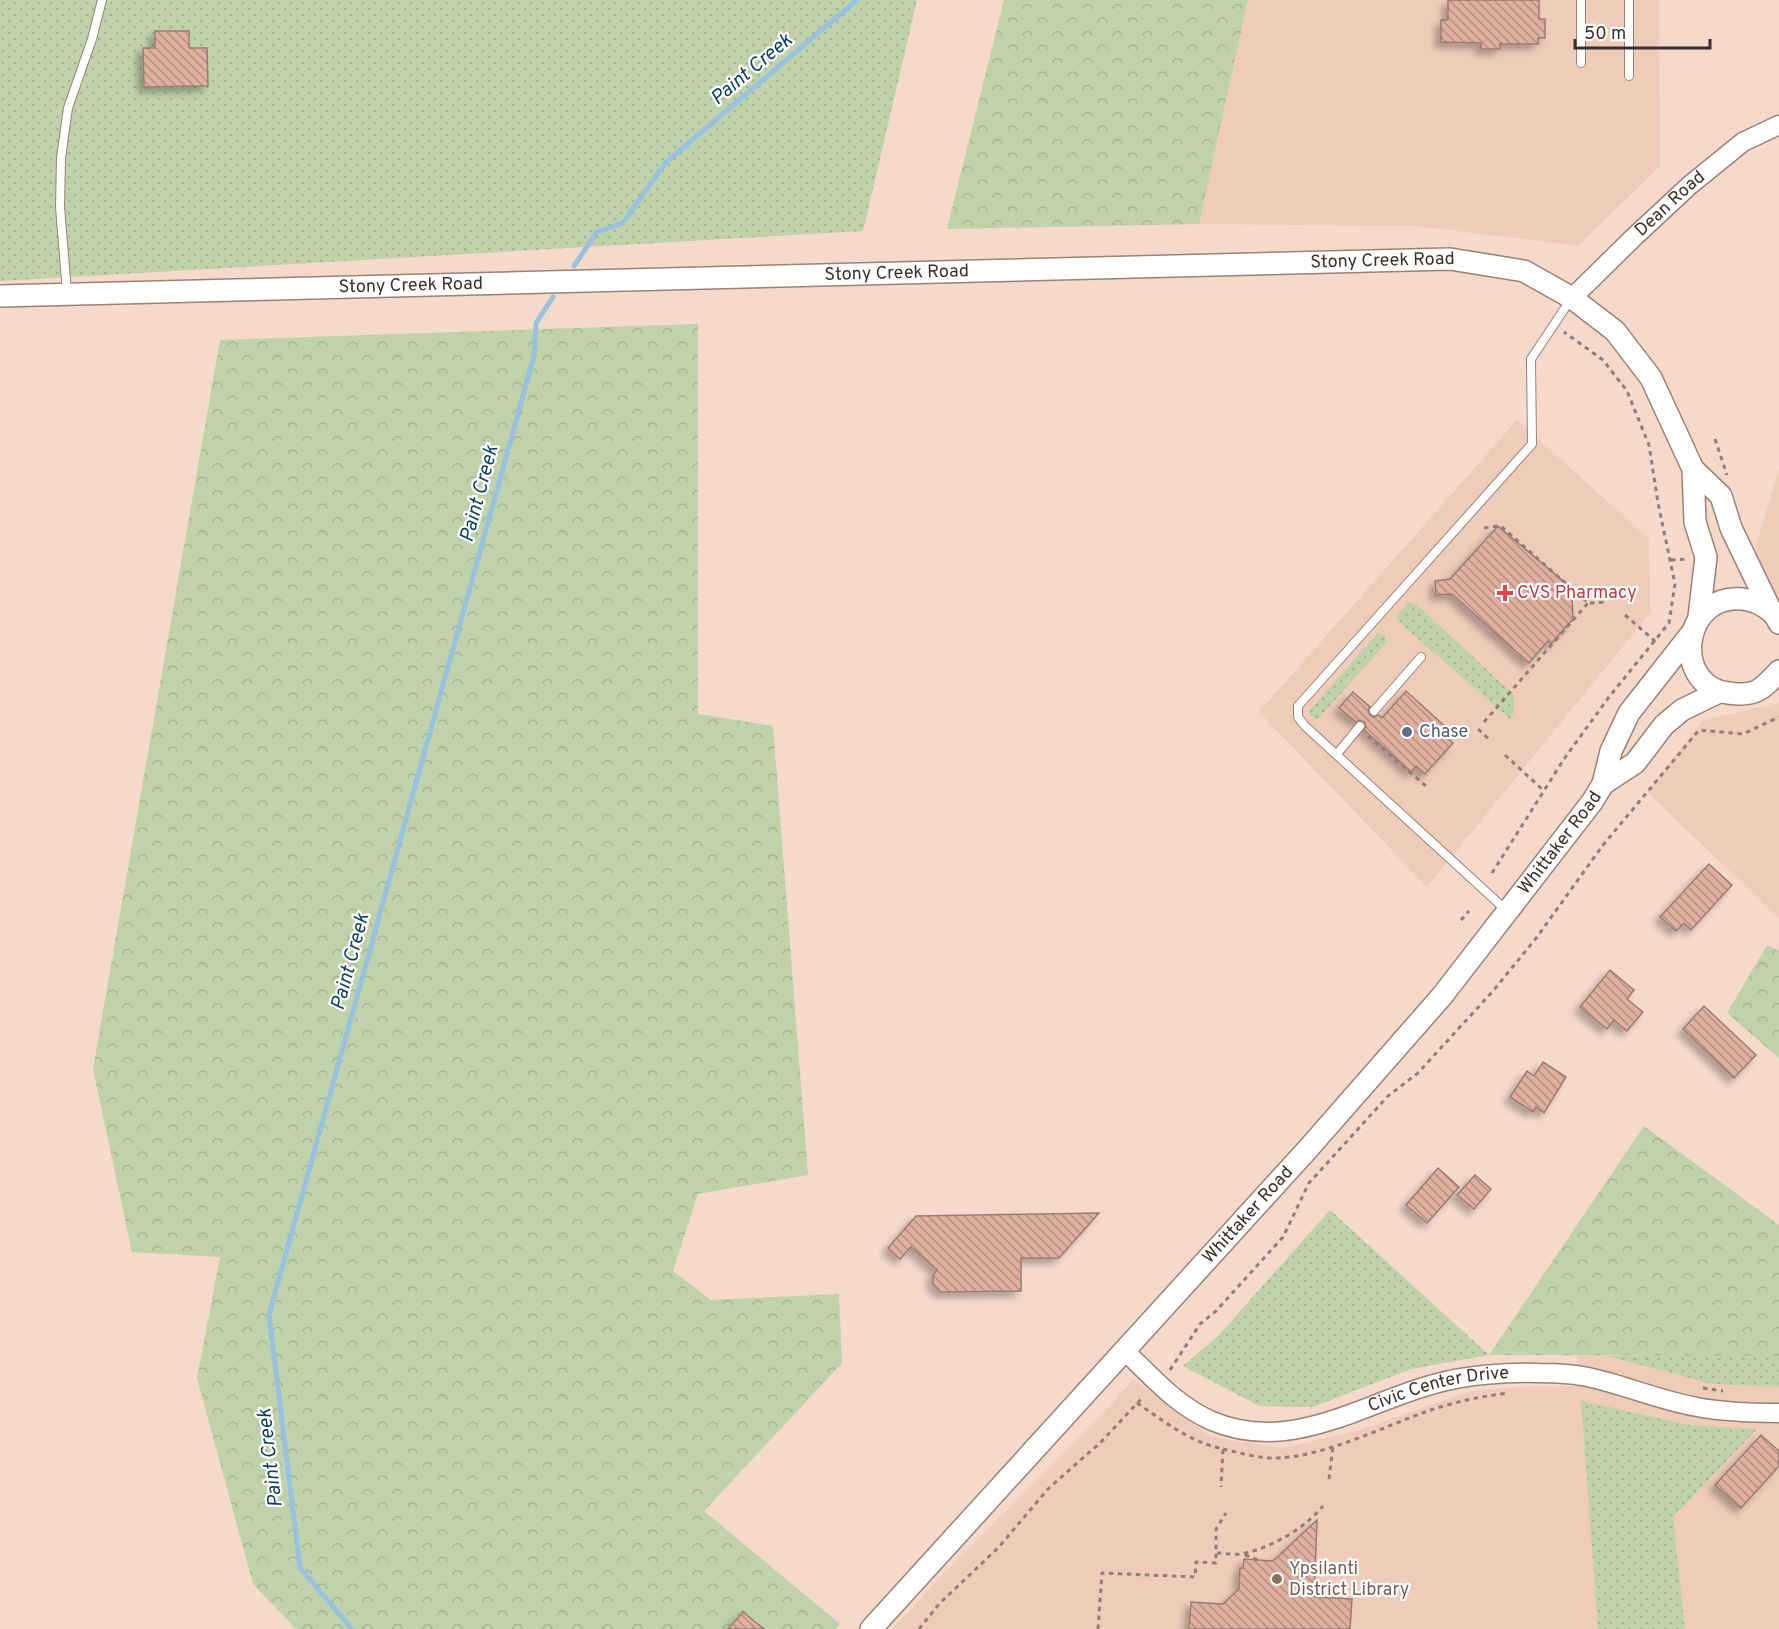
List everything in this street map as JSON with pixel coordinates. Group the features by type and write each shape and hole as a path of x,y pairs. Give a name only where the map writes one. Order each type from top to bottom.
{"main road":[{"name":"Stony Creek Road","path":"0,296 1450,259 1524,271 1572,298 1615,331 1651,378 1693,469 1721,496 1731,528 1777,618"},
{"name":"Stony Creek Road","path":"1693,469 1695,522 1706,557 1691,658 1698,675 1719,692"},
{"path":"1695,625 1715,603 1736,598 1758,602 1777,618"},
{"name":"Whittaker Road","path":"871,1629 1307,1150 1442,996 1592,802 1603,784 1611,751 1629,713 1695,625"},
{"path":"1719,692 1744,695 1771,687 1779,671"},
{"name":"Whittaker Road","path":"1603,784 1635,763 1664,726 1682,710 1719,692"}],"street":[{"name":"Dean Road","path":"1572,298 1690,185 1743,142 1779,125"},
{"name":"Civic Center Drive","path":"1124,1350 1168,1392 1190,1409 1210,1420 1237,1430 1273,1431 1316,1427 1433,1384 1462,1378 1538,1372 1590,1377 1697,1407 1779,1413"}],"lane":[{"path":"67,294 60,207 61,158 68,108 92,39 102,0"},
{"path":"1581,0 1581,63"},
{"path":"1629,0 1629,76"},
{"path":"1508,911 1298,717 1298,706 1532,444 1531,359 1572,298"},
{"path":"1374,711 1420,657"},
{"path":"1337,754 1360,726"}],"path":[{"path":"1492,873 1564,759 1609,697 1656,642 1669,623 1675,584 1658,503 1649,445 1627,391 1603,360 1567,334"},
{"path":"1484,528 1502,527 1588,603 1607,602"},
{"path":"1671,560 1688,558"},
{"path":"1484,722 1588,603"},
{"path":"1625,615 1656,642"},
{"path":"1170,1370 1200,1324 1216,1311 1283,1237 1309,1183 1388,1096 1418,1072 1492,991 1537,937 1603,845 1699,730 1743,734 1779,717"},
{"path":"1478,729 1490,740"},
{"path":"1367,735 1426,786"},
{"path":"1505,755 1544,790"},
{"path":"1461,920 1469,910"},
{"path":"1137,1403 1189,1437 1206,1445 1275,1458 1333,1446 1431,1410 1489,1395"},
{"path":"919,1629 940,1603 998,1548 1048,1490 1102,1441 1143,1397"},
{"path":"1329,1479 1333,1446"},
{"path":"1221,1488 1223,1449"},
{"path":"1244,1554 1289,1534 1323,1506"},
{"path":"1098,1629 1101,1573 1195,1577 1196,1563 1216,1563 1216,1529 1226,1513"},
{"path":"1216,1553 1244,1554 1258,1560"}],"shaded area":[{"path":"1248,0 1659,0 1660,166 1578,246 1415,226 1199,224"},
{"path":"1517,420 1649,539 1650,613 1427,887 1259,712"},
{"path":"1779,469 1779,600 1759,575 1756,546"},
{"path":"1779,703 1779,918 1647,792 1703,720"},
{"path":"1577,1356 1779,1356 1779,1629 893,1629 941,1576 1104,1413 1133,1379 1211,1437 1282,1448 1360,1430 1471,1391 1532,1386 1579,1386"}],"green space":[{"path":"0,0 917,0 863,231 0,281"},
{"path":"1004,0 1248,0 1199,224 947,229"},
{"path":"698,324 698,714 773,726 808,1175 698,1194 673,1271 711,1300 839,1294 842,1363 704,1511 840,1624 836,1629 296,1629 253,1584 197,1378 220,1257 132,1252 93,1069 220,340"},
{"path":"1409,602 1416,604 1514,695 1514,712 1510,719 1399,622 1397,615"},
{"path":"1377,634 1385,635 1386,643 1320,717 1316,719 1309,715 1310,710"},
{"path":"1767,945 1779,951 1779,1058 1727,1013"},
{"path":"1644,1126 1779,1225 1779,1356 1489,1355"},
{"path":"1330,1210 1489,1355 1411,1369 1313,1407 1259,1406 1183,1366 1219,1335"},
{"path":"1779,1354 1779,1387 1712,1384 1607,1356"},
{"path":"1581,1401 1689,1425 1757,1429 1673,1517 1685,1629 1598,1629"}],"building":[{"path":"1448,0 1539,0 1539,19 1545,19 1545,38 1538,38 1538,44 1500,44 1500,49 1481,49 1481,43 1441,42 1441,20 1448,20"},
{"path":"155,31 189,31 189,48 207,48 208,86 144,87 143,48 155,48"},
{"name":"CVS Pharmacy","path":"1498,526 1575,591 1572,596 1573,619 1551,644 1548,641 1529,663 1452,594 1436,595 1435,581 1450,579"},
{"name":"Chase","path":"1406,691 1449,730 1444,735 1453,743 1425,774 1416,766 1411,772 1364,730 1366,726 1364,722 1360,720 1356,722 1339,708 1353,692 1370,707 1368,710 1370,715 1373,717 1379,715 1382,718"},
{"path":"1709,864 1732,885 1691,930 1684,923 1676,931 1660,917"},
{"path":"1610,970 1634,990 1627,999 1643,1012 1627,1031 1614,1020 1607,1029 1580,1007"},
{"path":"1704,1006 1756,1055 1734,1078 1683,1029"},
{"path":"1543,1062 1566,1077 1544,1113 1536,1107 1533,1112 1510,1097 1527,1071 1534,1076"},
{"path":"1438,1168 1459,1187 1427,1223 1406,1205"},
{"path":"1475,1175 1491,1189 1474,1209 1457,1195"},
{"path":"1099,1213 1059,1258 1021,1258 1021,1291 941,1292 933,1284 933,1276 937,1270 911,1247 900,1259 888,1248 916,1216"},
{"path":"1761,1435 1779,1451 1779,1466 1741,1508 1715,1485"},
{"name":"Ypsilanti District Library","path":"1317,1520 1314,1597 1352,1599 1350,1629 1189,1629 1191,1602 1223,1604 1239,1589 1240,1568 1243,1568 1244,1559 1273,1561"},
{"path":"743,1612 764,1629 728,1629"}],"waterway":[{"name":"Paint Creek","path":"574,266 597,232 623,223 665,163 857,0"},
{"name":"Paint Creek","path":"352,1629 300,1568 269,1315 534,356 536,323 553,297"}],"place":[{"name":"CVS Pharmacy","path":"1505,593"},
{"name":"Chase","path":"1407,732"},
{"name":"Ypsilanti District Library","path":"1277,1579"}]}
